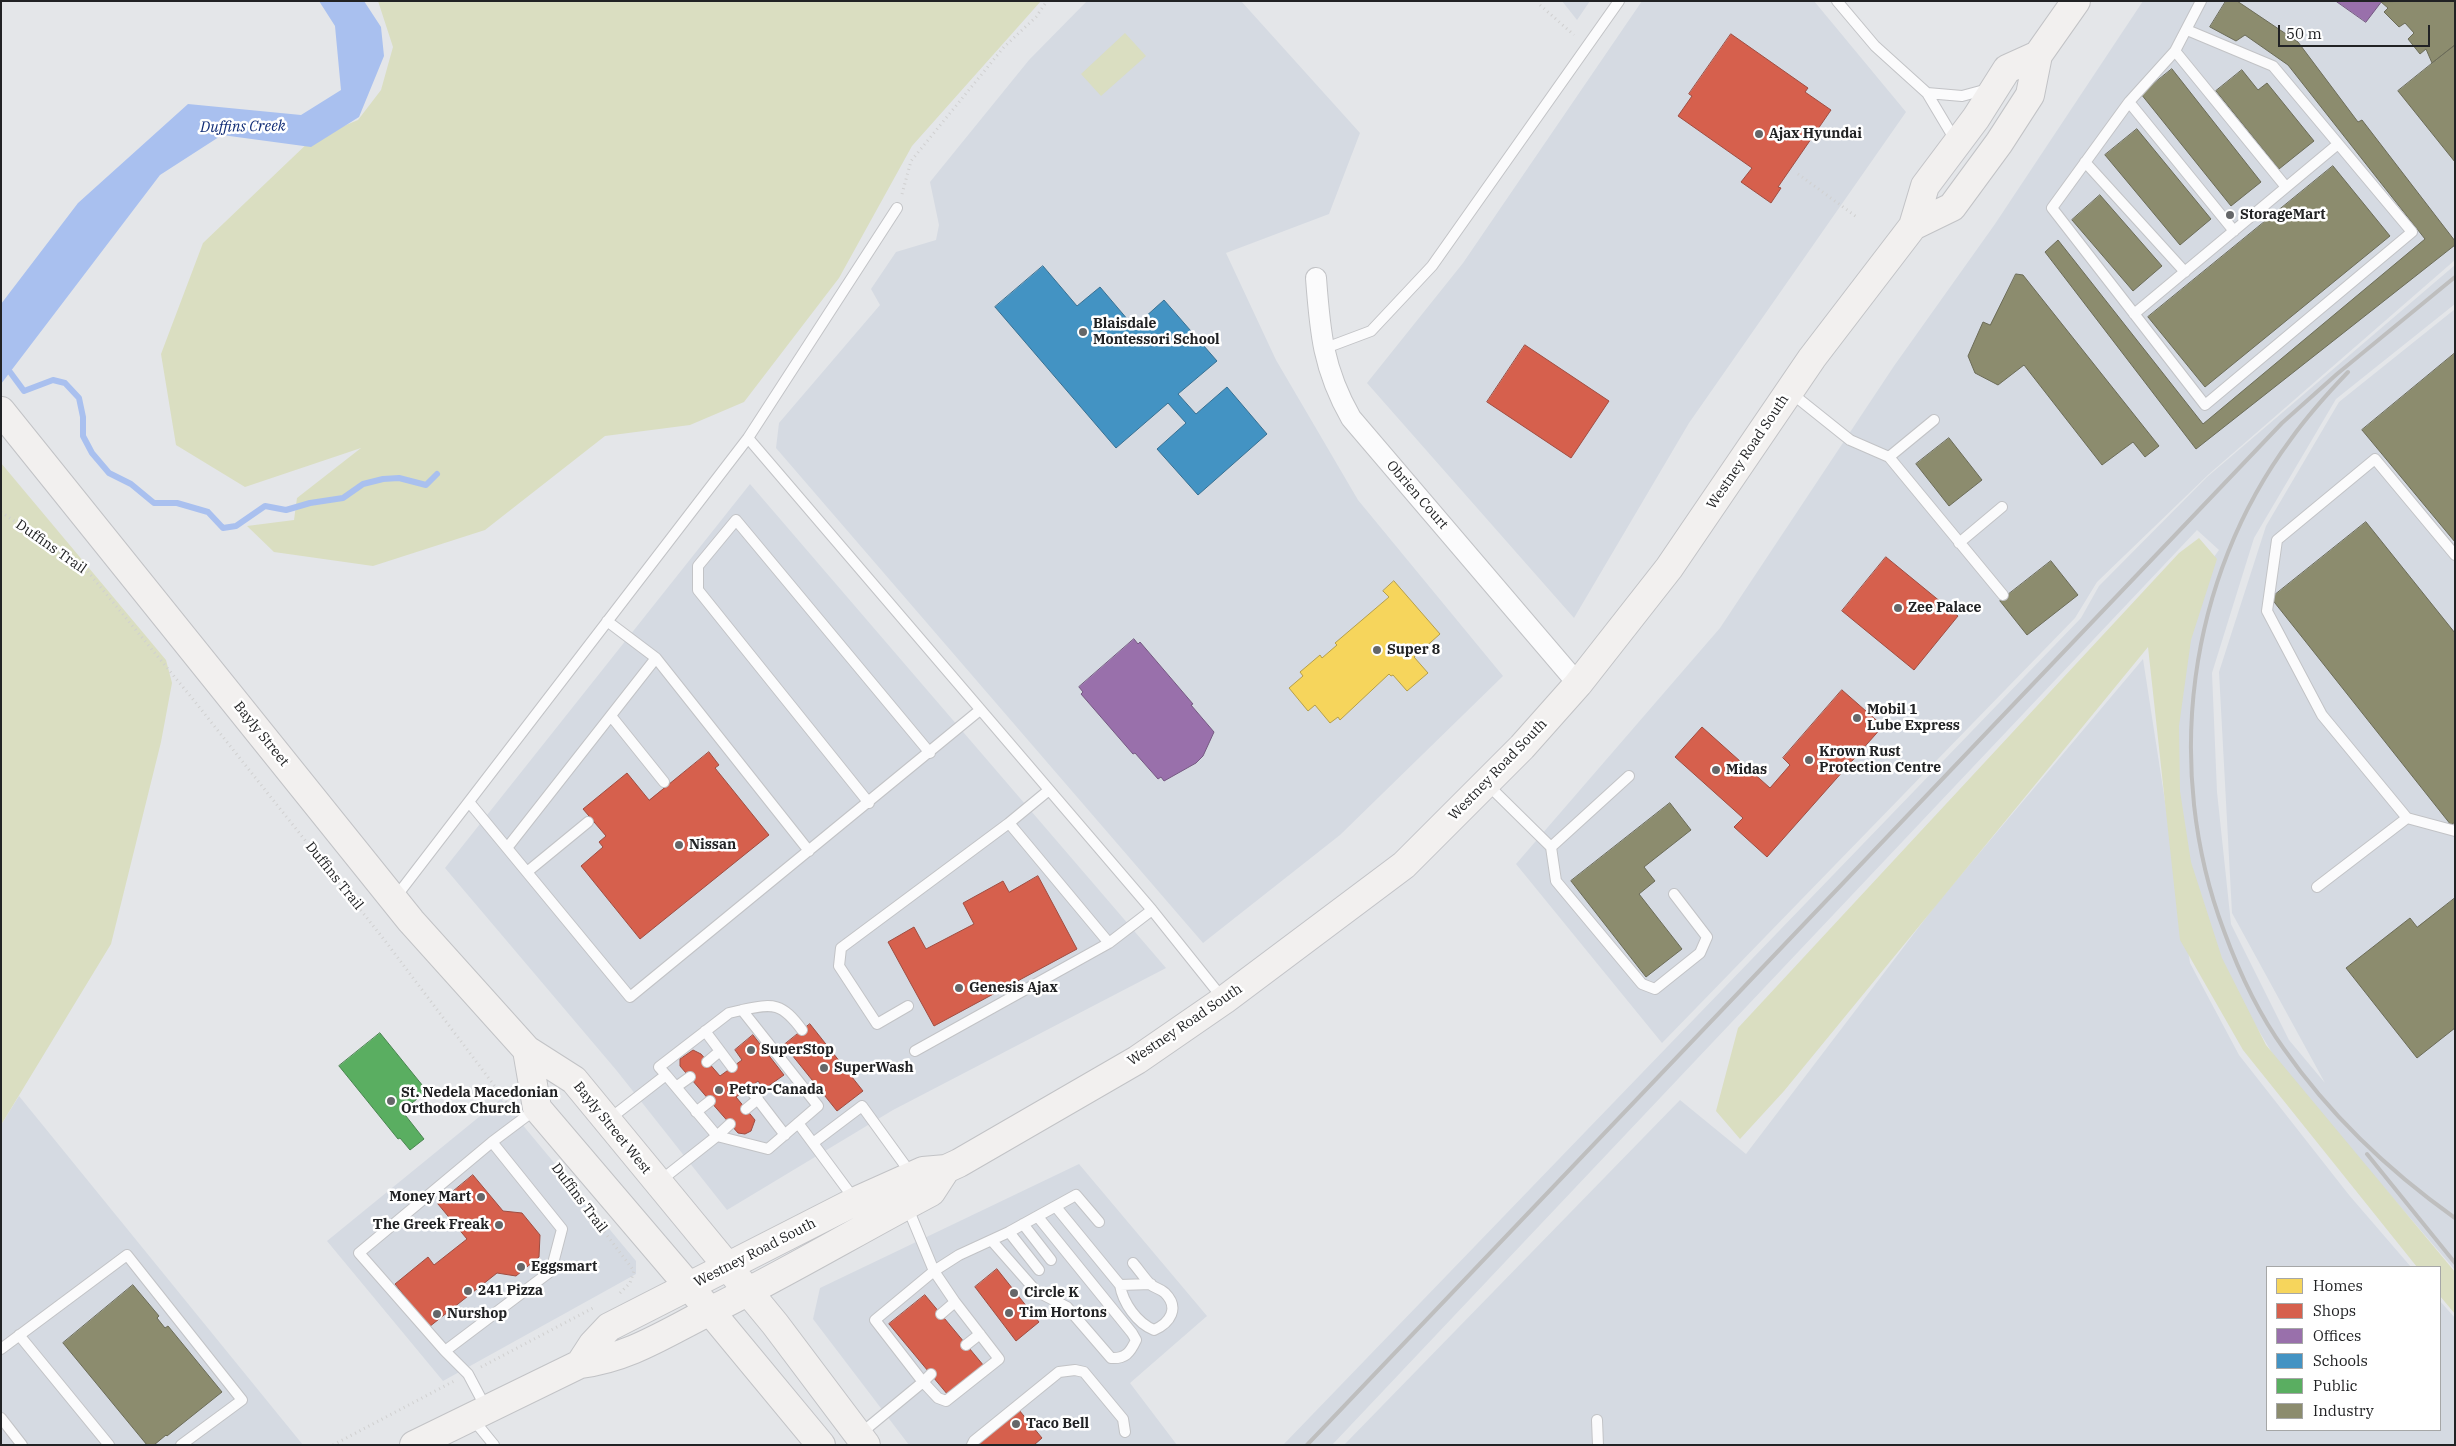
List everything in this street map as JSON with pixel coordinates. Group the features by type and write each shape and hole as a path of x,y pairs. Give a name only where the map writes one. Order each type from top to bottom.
{"main road":[{"name":"Westney Road South","path":"1913,226 1952,207 1970,183 2030,94 2038,55 2076,1"},
{"name":"Westney Road South","path":"580,1364 593,1344 609,1327 856,1201 923,1171 946,1169 1137,1060 1224,1000 1404,865 1522,747 1578,684 1669,568 1789,392 1913,226 1925,186 1957,144 2008,69 2038,55"},
{"name":"Bayly Street","path":"1,411 394,900 527,1050"},
{"path":"527,1050 528,1114 689,1286 821,1445"},
{"name":"Bayly Street West","path":"527,1050 574,1080 657,1184 748,1293 863,1440"},
{"name":"Westney Road South","path":"414,1445 580,1364 604,1361 626,1354 748,1293 931,1192 946,1169"}],"street":[{"name":"Obrien Court","path":"1316,278 1322,349 1339,397 1351,418 1578,684"}],"lane":[{"path":"1322,349 1371,332 1432,266 1619,1"},
{"path":"1837,1 1875,46 1927,93 1957,144"},
{"path":"2187,30 2273,66 2412,232 2205,405 2052,208 2129,102 2175,51 2201,1"},
{"path":"2175,51 2286,188"},
{"path":"1927,93 1962,96 1998,86"},
{"path":"2129,102 2234,231"},
{"path":"2134,314 2338,144"},
{"path":"2085,162 2185,272"},
{"path":"394,900 748,438 897,208"},
{"path":"1789,392 1850,440 1889,457 2003,595"},
{"path":"1889,457 1934,420"},
{"path":"748,438 1152,910 1224,1000"},
{"path":"2455,555 2375,459 2277,540 2267,611 2322,716 2407,818 2455,831"},
{"path":"1959,543 2002,507"},
{"path":"869,803 698,590 698,566 736,520 930,752"},
{"path":"607,621 656,658 809,852"},
{"path":"507,848 656,658"},
{"path":"469,802 630,997 869,803 980,710"},
{"path":"611,716 664,782"},
{"path":"1551,847 1629,776"},
{"path":"1486,783 1551,847 1556,881 1642,984 1655,989 1700,953 1707,937 1674,894"},
{"path":"908,1006 877,1024 839,966 841,948 1009,823 1048,790"},
{"path":"2317,887 2407,818"},
{"path":"527,872 588,822"},
{"path":"1009,823 1110,943"},
{"path":"914,1052 1110,943 1152,910"},
{"path":"742,1010 818,1106 768,1149 717,1136 659,1067 729,1013 742,1010 767,1005 781,1008 789,1013 802,1030"},
{"path":"705,1031 732,1067"},
{"path":"708,1062 720,1051"},
{"path":"607,1121 666,1075"},
{"path":"676,1088 690,1077"},
{"path":"749,1088 785,1135"},
{"path":"854,1097 912,1176"},
{"path":"746,1109 758,1100"},
{"path":"696,1112 710,1101"},
{"path":"813,1143 862,1106"},
{"path":"494,1445 479,1412 468,1374 359,1253 528,1114"},
{"path":"798,1123 856,1201"},
{"path":"657,1184 730,1124"},
{"path":"445,1350 551,1272 562,1229 492,1142"},
{"path":"906,1205 934,1271 955,1302 999,1359 946,1401 938,1398 923,1382 902,1346 875,1320 934,1271 959,1255 1009,1232 1076,1195 1099,1222"},
{"path":"1056,1207 1120,1285 1122,1296 1142,1325 1154,1330 1164,1326 1171,1318 1173,1306 1165,1293 1151,1284 1133,1263"},
{"path":"992,1240 1036,1291 1067,1308 1111,1358 1120,1359 1131,1352 1136,1340 1132,1333 1038,1217"},
{"path":"1023,1224 1051,1260"},
{"path":"1009,1232 1039,1270"},
{"path":"1,1349 126,1255 242,1400 181,1445"},
{"path":"1120,1285 1151,1284"},
{"path":"941,1314 955,1302"},
{"path":"966,1345 980,1334"},
{"path":"19,1335 110,1445"},
{"path":"972,1445 974,1441 1059,1372 1074,1370 1084,1372 1123,1419 1125,1432"},
{"path":"863,1440 931,1374"},
{"path":"1,1418 22,1445"},
{"path":"1597,1420 1598,1445"}],"path":[{"path":"897,208 911,161 1004,47 1036,17 1047,1"},
{"path":"1540,5 1574,35"},
{"path":"1798,174 1858,218"},
{"name":"Duffins Trail","path":"1,512 88,572 528,1114"},
{"name":"Duffins Trail","path":"568,1184 634,1271 630,1283 621,1293"}],"shaded area":[{"path":"1087,1 1241,1 1360,133 1329,214 1226,253 1276,360 1358,500 1503,676 1340,835 1203,943 776,448 779,423 880,305 871,289 896,252 936,240 939,225 930,182 1029,60"},
{"path":"1562,1 1590,1 1577,20"},
{"path":"1642,1 1814,1 1906,112 1689,423 1574,618 1367,383 1463,263"},
{"path":"2143,1 2455,1 2455,260 2209,474 2097,582 2075,618 1662,1043 1516,864 1720,628 1894,366 1995,224"},
{"path":"2455,265 2455,304 2336,399 2254,538 2212,673 2217,792 2231,924 2289,1040 2325,1083 2232,913 2219,672 2266,526 2339,402 2455,309 2455,1270 2283,1071 2227,978 2190,872 2174,793 2175,708 2205,569 2219,550 2197,530 1332,1445 1283,1445 2081,618 2099,586 2207,477"},
{"path":"750,484 1166,968 893,1110 727,1210 617,1071 445,868"},
{"path":"2143,659 2190,963 2239,1055 2349,1195 2410,1266 2266,1266 2266,1431 2441,1431 2441,1302 2455,1318 2455,1445 1344,1445 1680,1100 1746,1154 1938,902"},
{"path":"19,1096 303,1445 1,1445 1,1125"},
{"path":"501,1099 636,1261 636,1274 443,1381 327,1241"},
{"path":"1079,1164 1207,1316 1130,1383 1177,1445 909,1445 813,1319 820,1288"}],"green space":[{"path":"378,1 1041,1 912,146 839,278 744,402 690,425 605,436 485,530 373,566 274,552 247,526 294,520 297,498 361,448 245,487 176,445 161,354 203,243 312,139 358,120 381,90 393,47"},
{"path":"1125,33 1146,56 1101,96 1081,74"},
{"path":"1,463 166,660 172,683 161,742 111,944 1,1125"},
{"path":"2199,538 2217,559 2191,640 2179,726 2180,791 2191,862 2222,958 2266,1045 2455,1272 2455,1314 2441,1297 2441,1266 2416,1266 2243,1050 2180,940 2148,647 1784,1091 1740,1139 1716,1111 1738,1028 2179,553"}],"water":[{"name":"Duffins Creek","path":"319,1 364,1 381,27 384,56 359,117 311,147 222,135 160,175 1,384 1,304 78,203 188,104 301,115 341,90 335,26"}],"building: Homes":[{"name":"Super 8","path":"1394,581 1440,634 1414,657 1428,673 1407,691 1393,675 1389,674 1340,720 1338,717 1330,723 1315,705 1308,711 1289,688 1303,676 1300,672 1320,655 1322,658 1337,645 1335,643 1389,597 1383,591"}],"building: Shops":[{"name":"Ajax Hyundai","path":"1731,34 1808,88 1805,92 1831,110 1778,187 1781,188 1771,203 1741,182 1752,168 1678,116 1692,96 1689,94"},
{"path":"1525,345 1609,401 1571,458 1487,402"},
{"path":"1886,557 1958,616 1914,670 1842,611"},
{"path":"1842,690 1883,726 1767,857 1734,827 1743,818 1675,757 1702,727 1770,788 1790,765 1783,758"},
{"name":"Nissan","path":"709,752 719,765 715,768 769,835 640,939 581,866 603,847 599,842 606,836 583,809 627,773 649,800"},
{"name":"Genesis Ajax","path":"1038,876 1077,949 934,1026 888,942 914,927 926,949 974,924 963,903 1003,881 1009,892"},
{"name":"SuperWash","path":"810,1024 863,1091 837,1111 784,1045"},
{"path":"753,1035 784,1075 764,1089 758,1081 736,1097 755,1120 751,1131 745,1134 738,1133 710,1101 680,1066 680,1059 693,1050 701,1054 720,1076 742,1060 735,1050"},
{"path":"473,1175 503,1211 522,1213 540,1235 539,1257 516,1276 497,1273 429,1327 395,1284 428,1257 434,1265 467,1239 438,1204"},
{"path":"997,1269 1039,1322 1016,1341 975,1287"},
{"path":"925,1295 984,1366 948,1395 889,1324"},
{"name":"Taco Bell","path":"1019,1410 1042,1438 1034,1445 980,1445 979,1443"}],"building: Offices":[{"path":"2336,1 2382,1 2366,22"},
{"path":"1134,639 1138,644 1140,642 1193,704 1191,705 1214,732 1203,756 1196,763 1164,781 1161,777 1158,779 1135,753 1133,754 1081,694 1083,692 1079,687"}],"building: Schools":[{"path":"1043,266 1077,306 1100,287 1134,327 1164,300 1217,361 1178,394 1196,414 1227,387 1267,434 1198,495 1157,449 1186,423 1168,403 1116,448 995,307"}],"building: Public":[{"name":"St. Nedela Macedonian Orthodox Church","path":"380,1033 427,1091 402,1111 424,1139 410,1150 400,1138 398,1139 339,1066"}],"building: Industry":[{"path":"2226,1 2237,1 2298,42 2358,122 2362,120 2455,241 2455,245 2196,449 2045,252 2058,240 2203,424 2425,239 2288,65 2245,35 2236,41 2210,27"},
{"path":"2455,1 2455,45 2432,63 2426,49 2420,54 2408,39 2414,33 2405,23 2399,27 2384,12 2388,8 2381,2"},
{"path":"2455,45 2455,162 2398,91"},
{"path":"2172,69 2261,182 2231,206 2141,94"},
{"path":"2242,70 2258,90 2267,83 2314,141 2279,169 2216,91"},
{"path":"2137,129 2211,219 2180,245 2105,155"},
{"path":"2333,166 2390,236 2205,387 2148,317"},
{"path":"2100,195 2162,266 2133,291 2072,220"},
{"path":"2016,274 2023,275 2159,446 2145,457 2133,442 2102,465 2024,365 1998,385 1975,373 1968,356 1983,322 1990,325"},
{"path":"2455,353 2455,542 2362,430"},
{"path":"1949,438 1982,480 1949,506 1916,464"},
{"path":"2366,522 2455,633 2455,822 2451,825 2271,598"},
{"path":"2051,561 2078,595 2027,635 2000,601"},
{"path":"1670,803 1691,830 1644,867 1655,881 1639,894 1682,949 1646,977 1571,881"},
{"path":"2455,898 2455,1028 2417,1058 2346,968 2410,918 2417,927"},
{"path":"133,1285 159,1316 157,1318 165,1328 168,1326 222,1392 154,1445 147,1445 63,1343"}],"waterway":[{"path":"10,372 24,391 53,380 65,383 79,398 83,417 83,436 92,453 109,473 131,484 154,503 177,503 208,512 223,528 236,526 265,506 286,510 310,503 343,498 363,484 383,479 399,478 426,485 437,474"}],"railway":[{"path":"1307,1445 2282,423 2337,374 2455,277"},
{"path":"2348,372 2318,404 2291,439 2256,494 2228,552 2208,613 2196,677 2191,741 2194,805 2205,869 2224,931 2236,962 2266,1021 2321,1097 2362,1141 2407,1181 2455,1218"},
{"path":"2367,1154 2455,1263"}],"place":[{"name":"Ajax Hyundai","path":"1759,134"},
{"name":"StorageMart","path":"2230,215"},
{"name":"Blaisdale Montessori School","path":"1083,332"},
{"name":"Zee Palace","path":"1898,608"},
{"name":"Super 8","path":"1377,650"},
{"name":"Mobil 1 Lube Express","path":"1857,718"},
{"name":"Krown Rust Protection Centre","path":"1809,760"},
{"name":"Midas","path":"1716,770"},
{"name":"Nissan","path":"679,845"},
{"name":"Genesis Ajax","path":"959,988"},
{"name":"SuperStop","path":"751,1050"},
{"name":"SuperWash","path":"824,1068"},
{"name":"Petro-Canada","path":"719,1090"},
{"name":"St. Nedela Macedonian Orthodox Church","path":"391,1101"},
{"name":"Money Mart","path":"481,1197"},
{"name":"The Greek Freak","path":"499,1225"},
{"name":"Eggsmart","path":"521,1267"},
{"name":"241 Pizza","path":"468,1291"},
{"name":"Circle K","path":"1014,1293"},
{"name":"Tim Hortons","path":"1009,1313"},
{"name":"Nurshop","path":"437,1314"},
{"name":"Taco Bell","path":"1016,1424"}]}
